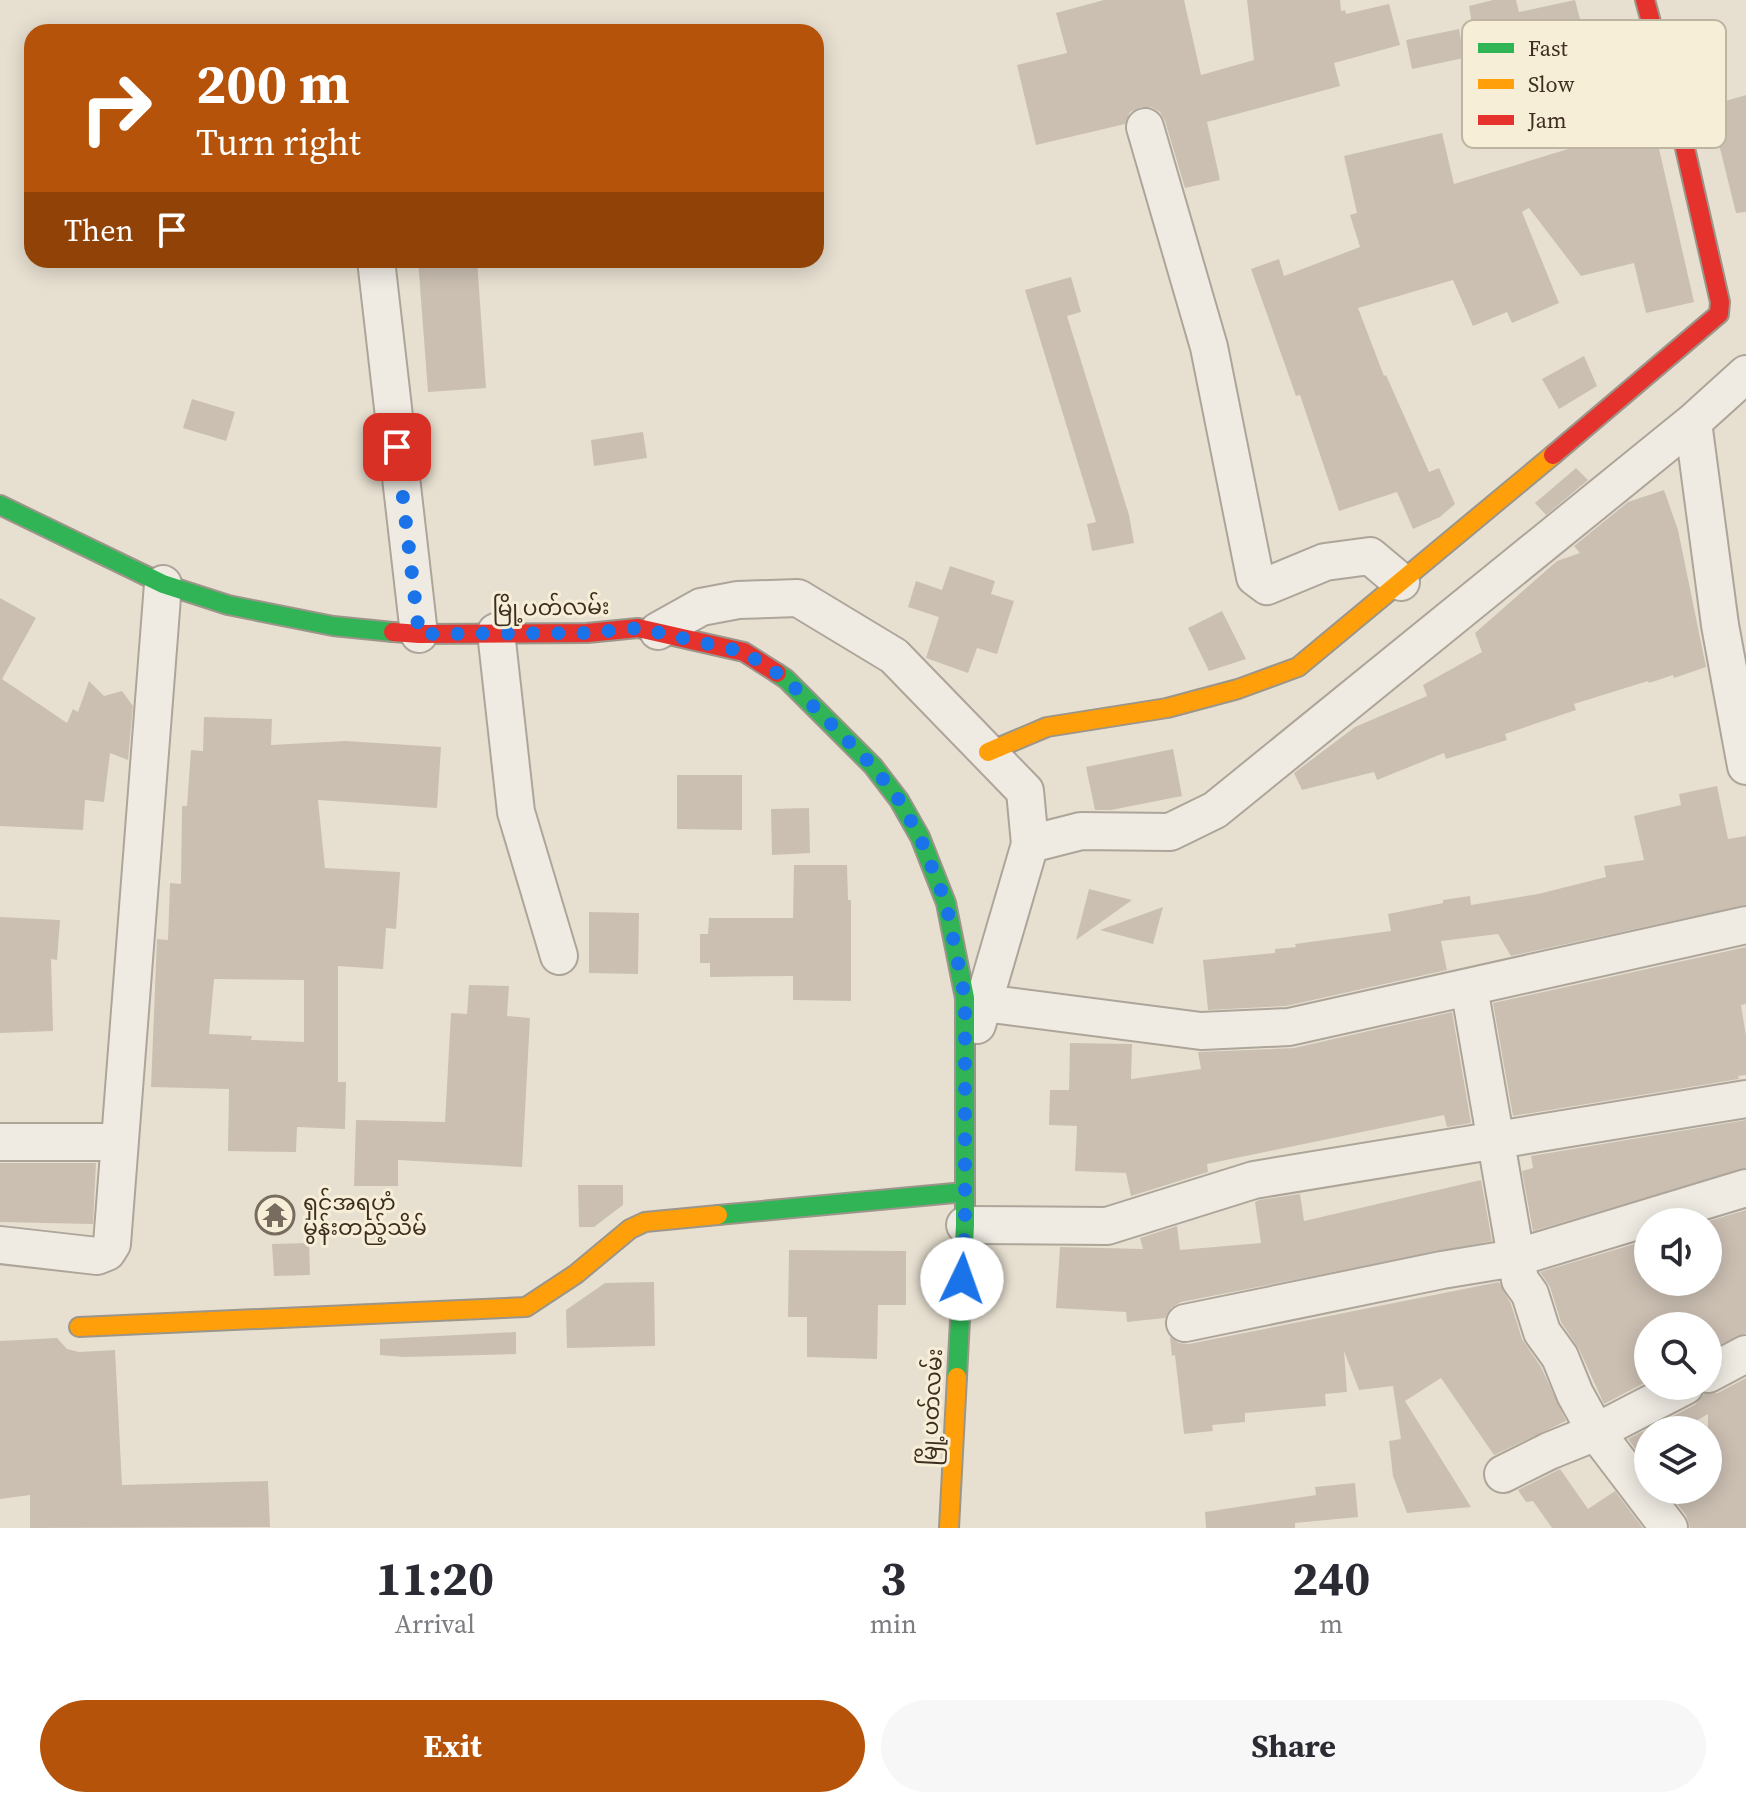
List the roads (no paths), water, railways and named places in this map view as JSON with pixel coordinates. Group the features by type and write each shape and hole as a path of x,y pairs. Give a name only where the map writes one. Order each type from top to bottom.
{"street":[{"path":"1645,0 1650,20"},
{"path":"1145,127 1209,347 1255,577 1267,586 1325,562 1370,556 1401,582"},
{"path":"988,752 1047,727 1167,708 1238,689 1298,667 1641,382 1719,314 1720,302 1685,148"},
{"path":"377,268 419,634"},
{"path":"1030,844 1081,831 1170,832 1215,810 1693,422 1746,374"},
{"path":"1693,422 1733,613 1746,766"},
{"name":"မြို့ပတ်လမ်း","path":"2,508 163,584 228,605 333,626 419,634 587,633 638,628 744,652 786,679 873,766 899,800 920,837 946,903 965,998 965,1209 949,1528"},
{"path":"0,1245 97,1256 107,1252 112,1244 163,584"},
{"path":"658,631 701,607 738,600 798,598 894,656 1025,791 1030,844 965,1065"},
{"path":"496,632 516,812 559,956"},
{"path":"984,1003 1201,1031 1289,1027 1746,925"},
{"path":"1469,987 1520,1280 1530,1294 1542,1332 1560,1357 1575,1394 1596,1432 1669,1528"},
{"path":"79,1327 526,1307 576,1274 630,1229 645,1222 965,1209 1107,1226 1254,1180 1746,1099"},
{"path":"0,1142 119,1142"},
{"path":"1185,1323 1515,1258 1746,1188"},
{"path":"1722,1367 1746,1354"},
{"path":"1503,1474 1658,1400"}],"place":[{"name":"ရှင်အရဟံ မွန်းတည့်သိမ်","path":"275,1215"}]}
